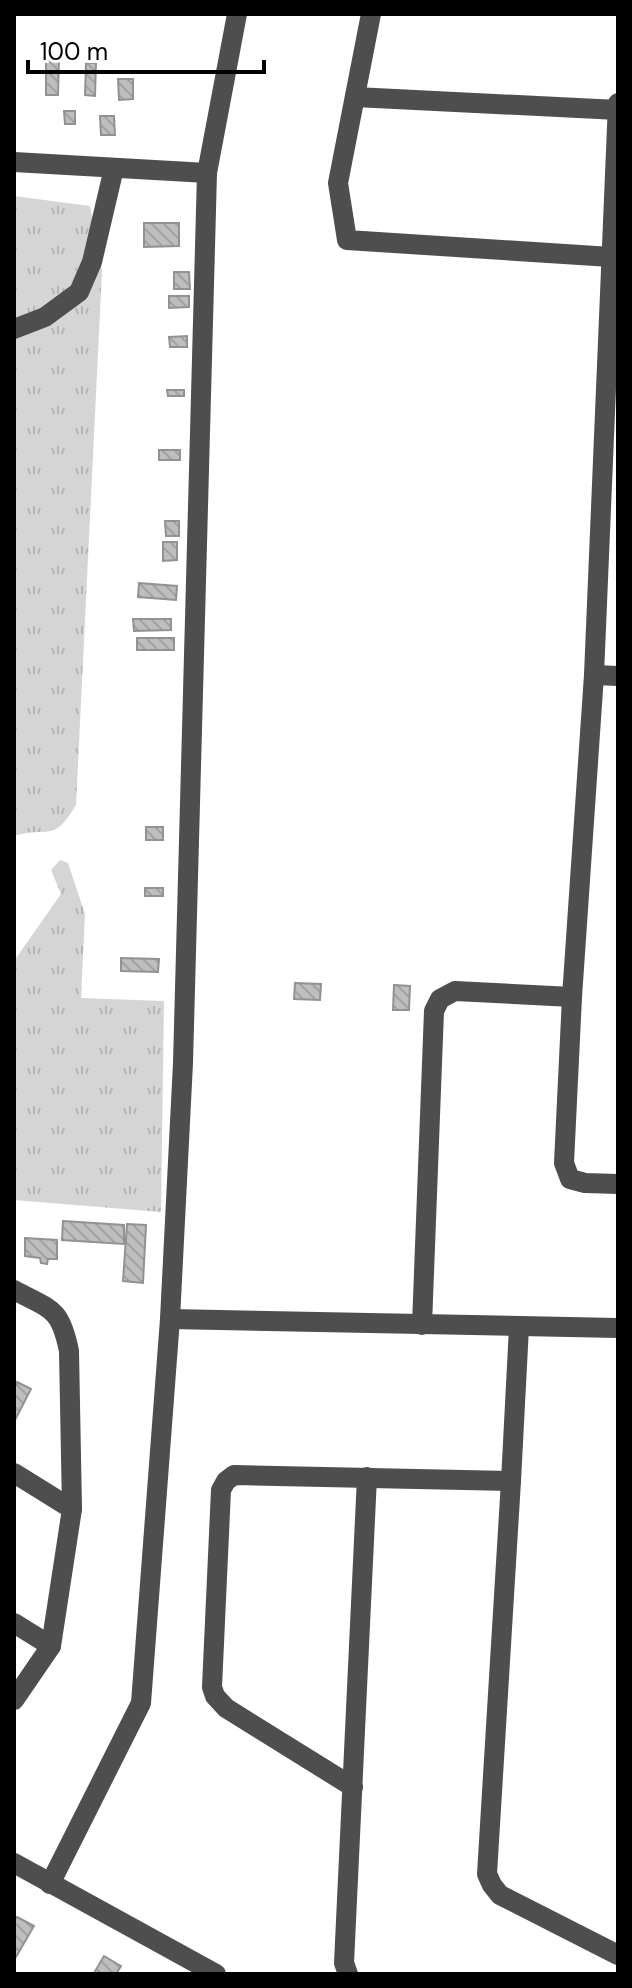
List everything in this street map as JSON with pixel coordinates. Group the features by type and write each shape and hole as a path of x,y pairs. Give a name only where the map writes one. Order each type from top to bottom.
{"street":[{"path":"50,1884 141,1703 170,1319 183,1063 207,173 237,14"},
{"path":"371,14 338,183 347,240 611,257"},
{"path":"355,97 618,110"},
{"path":"618,103 611,257 612,405 572,997 564,1163 570,1179 585,1183 618,1184"},
{"path":"14,162 207,173"},
{"path":"14,329 45,317 79,292 92,262 114,168"},
{"path":"594,675 618,676"},
{"path":"422,1325 434,1011 440,999 455,991 572,997"},
{"path":"14,1290 55,1312 64,1327 69,1351 72,1509 51,1646 14,1700"},
{"path":"170,1319 618,1328"},
{"path":"519,1327 487,1874 500,1895 618,1955"},
{"path":"14,1473 72,1509"},
{"path":"353,1787 226,1708 215,1696 212,1687 221,1490 234,1475 511,1481"},
{"path":"348,1974 344,1963 367,1477"},
{"path":"14,1623 51,1646"},
{"path":"14,1863 216,1974"}],"green space":[{"path":"14,196 90,206 102,271 76,805 55,829 14,836"},
{"path":"60,860 68,863 85,914 81,998 164,1001 161,1212 14,1200 14,961 61,894 51,870"}],"building":[{"path":"46,57 59,57 58,95 46,95"},
{"path":"86,63 96,63 95,96 85,95"},
{"path":"118,79 133,79 133,99 119,100"},
{"path":"64,111 75,111 75,124 65,124"},
{"path":"100,116 114,116 115,135 101,135"},
{"path":"144,223 179,223 179,246 144,247"},
{"path":"174,272 189,272 190,289 174,289"},
{"path":"169,296 189,296 189,307 169,308"},
{"path":"187,336 187,347 170,347 169,337"},
{"path":"167,390 184,390 184,396 168,396"},
{"path":"159,450 180,450 180,460 159,460"},
{"path":"165,521 179,521 179,536 166,536"},
{"path":"163,542 177,542 177,560 163,561"},
{"path":"139,583 177,586 176,600 138,597"},
{"path":"133,619 171,619 171,630 134,631"},
{"path":"137,638 174,638 174,650 137,650"},
{"path":"146,827 163,827 163,840 146,840"},
{"path":"145,888 163,888 163,896 145,896"},
{"path":"121,958 159,959 158,972 121,971"},
{"path":"295,983 321,984 320,1000 294,999"},
{"path":"394,985 410,986 409,1010 393,1010"},
{"path":"63,1221 124,1225 124,1244 62,1240"},
{"path":"127,1224 146,1225 143,1283 123,1281"},
{"path":"25,1238 57,1240 57,1259 48,1259 47,1264 41,1263 40,1258 25,1256"},
{"path":"17,1382 31,1389 15,1420 14,1389"},
{"path":"17,1917 34,1926 16,1957 14,1921"},
{"path":"104,1956 121,1966 116,1974 94,1973"}]}
